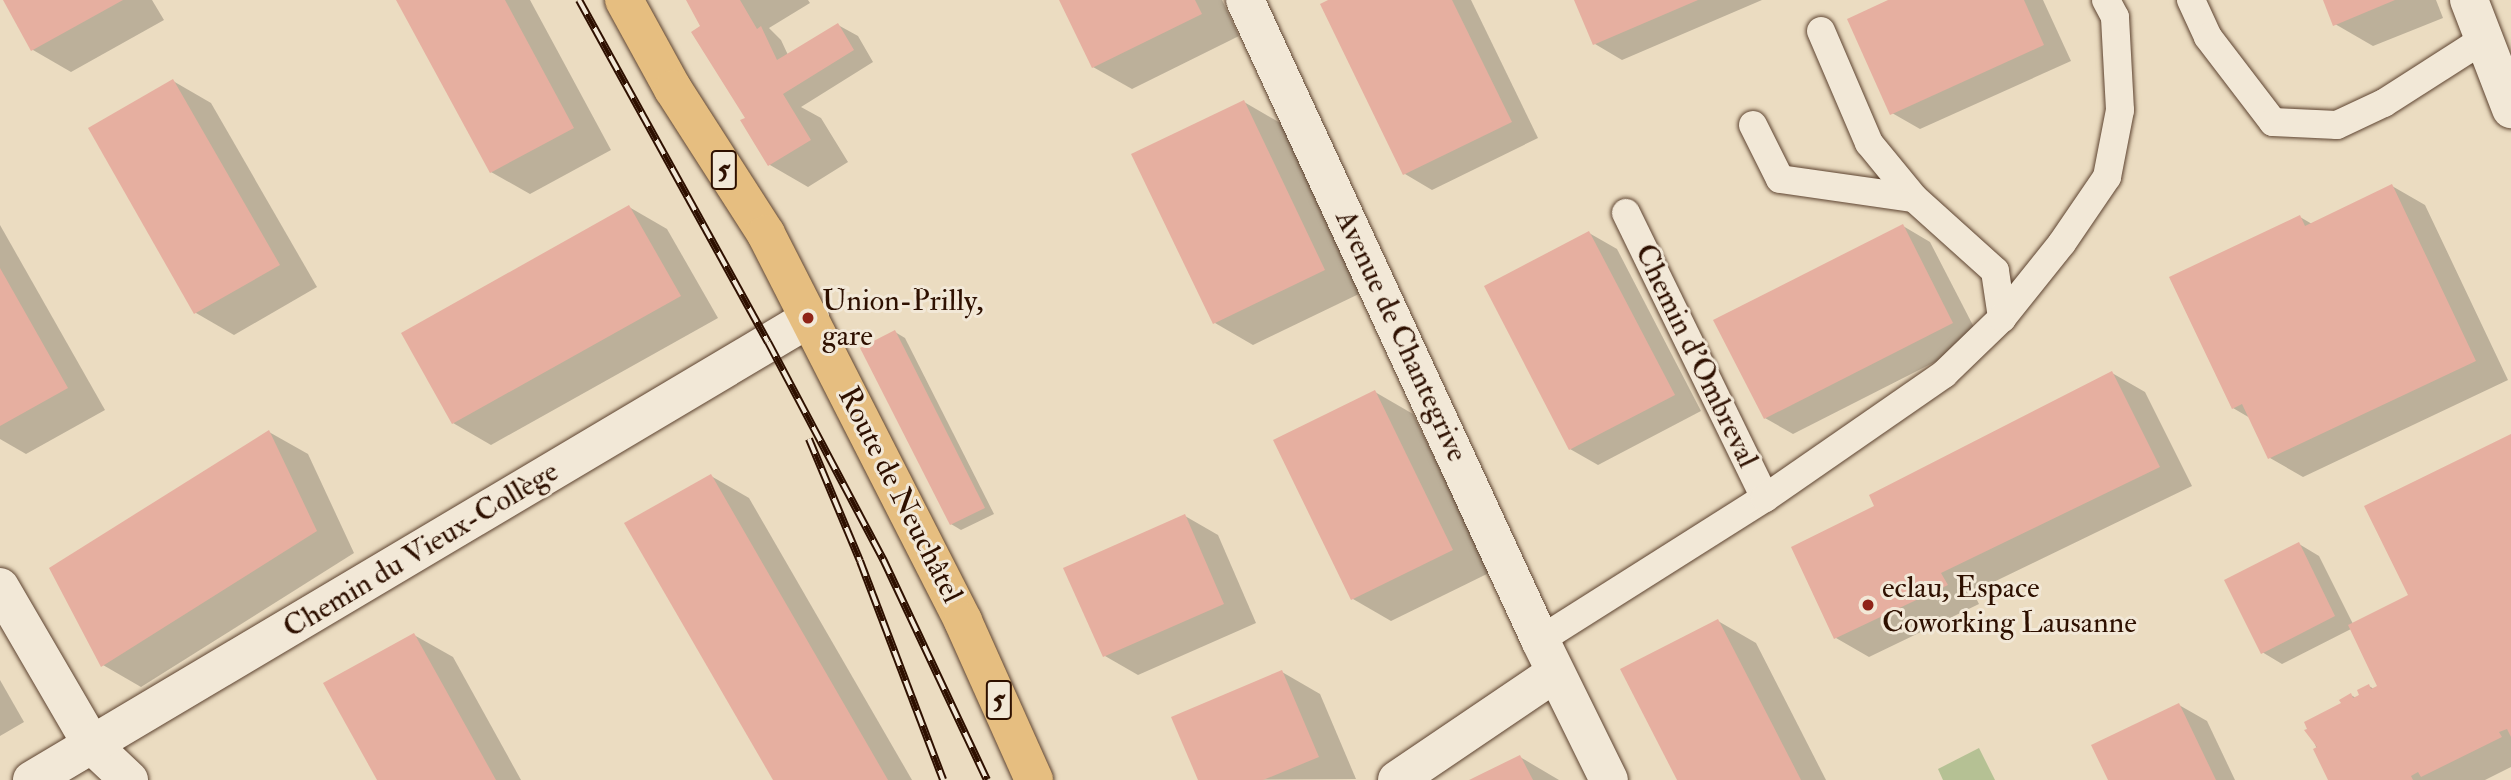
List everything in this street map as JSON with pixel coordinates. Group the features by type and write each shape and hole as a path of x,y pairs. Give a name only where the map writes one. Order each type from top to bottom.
{"main road":[{"name":"Route de Neuchâtel","path":"624,0 673,89 766,234 963,621 1034,780"}],"street":[{"name":"Avenue de Chantegrive","path":"1245,0 1547,657 1609,780"},
{"path":"2469,0 2511,109"},
{"name":"Chemin du Vieux-Collège","path":"32,780 810,318"},
{"path":"0,587 92,746 129,780"},
{"name":"Chemin d'Ombreval","path":"1397,780 1547,657"}],"lane":[{"name":"Chemin d'Ombreval","path":"1547,657 1765,498 1944,374 2002,318 2062,243 2107,177 2120,110 2115,17 2106,0"},
{"path":"2191,0 2208,37 2273,122 2337,125 2384,103 2484,39"},
{"path":"1821,31 1869,143 1914,198 1995,271 2002,318"},
{"path":"1754,125 1780,179 1914,198"},
{"name":"Chemin d'Ombreval","path":"1626,214 1765,498"}],"green space":[{"path":"1979,748 1995,780 1943,780 1938,769"}],"building":[{"path":"3,0 123,0 31,51"},
{"path":"396,0 505,0 574,128 490,173"},
{"path":"686,0 740,0 757,29 761,26 777,60 838,23 854,50 783,94 811,140 768,166 740,120 745,118 691,32 700,26"},
{"path":"1059,0 1195,0 1202,14 1092,68"},
{"path":"1328,0 1452,0 1512,122 1403,175 1320,4"},
{"path":"1574,0 1698,0 1593,45"},
{"path":"1888,0 2024,0 2044,45 1890,115 1847,19"},
{"path":"2323,0 2395,0 2333,26"},
{"path":"173,79 280,265 194,314 88,128"},
{"path":"1244,100 1325,270 1213,324 1131,154"},
{"path":"2392,184 2476,361 2268,459 2242,404 2232,409 2169,277 2300,215 2305,226"},
{"path":"629,205 681,296 452,424 401,333"},
{"path":"1903,224 1953,323 1764,419 1713,320"},
{"path":"1589,231 1675,395 1569,450 1484,286"},
{"path":"0,268 68,388 0,426"},
{"path":"895,330 985,508 950,525 860,348"},
{"path":"2112,371 2160,467 1941,573 1948,585 1834,639 1791,547 1874,506 1869,495"},
{"path":"1375,390 1453,550 1351,600 1273,440"},
{"path":"269,430 317,531 101,667 49,568"},
{"path":"2511,434 2511,737 2507,729 2499,732 2502,737 2421,777 2418,772 2411,776 2413,780 2328,780 2313,749 2317,747 2304,730 2307,729 2304,722 2341,703 2339,700 2351,693 2353,698 2359,695 2357,690 2369,684 2371,689 2377,686 2348,625 2408,595 2364,506"},
{"path":"711,474 888,780 773,780 624,523"},
{"path":"1185,514 1224,604 1103,657 1063,568"},
{"path":"2299,542 2335,616 2261,654 2224,580"},
{"path":"1718,619 1801,780 1677,780 1620,669"},
{"path":"414,633 496,780 377,780 323,683"},
{"path":"1282,670 1319,757 1263,780 1198,780 1171,717"},
{"path":"2179,703 2216,780 2108,780 2091,745"},
{"path":"1520,755 1533,780 1469,780"}],"railway":[{"path":"579,0 768,342 883,559 987,780"},
{"path":"809,439 860,561 943,780"}],"place":[{"name":"Union-Prilly, gare","path":"808,318"},
{"name":"eclau, Espace Coworking Lausanne","path":"1868,605"}]}
